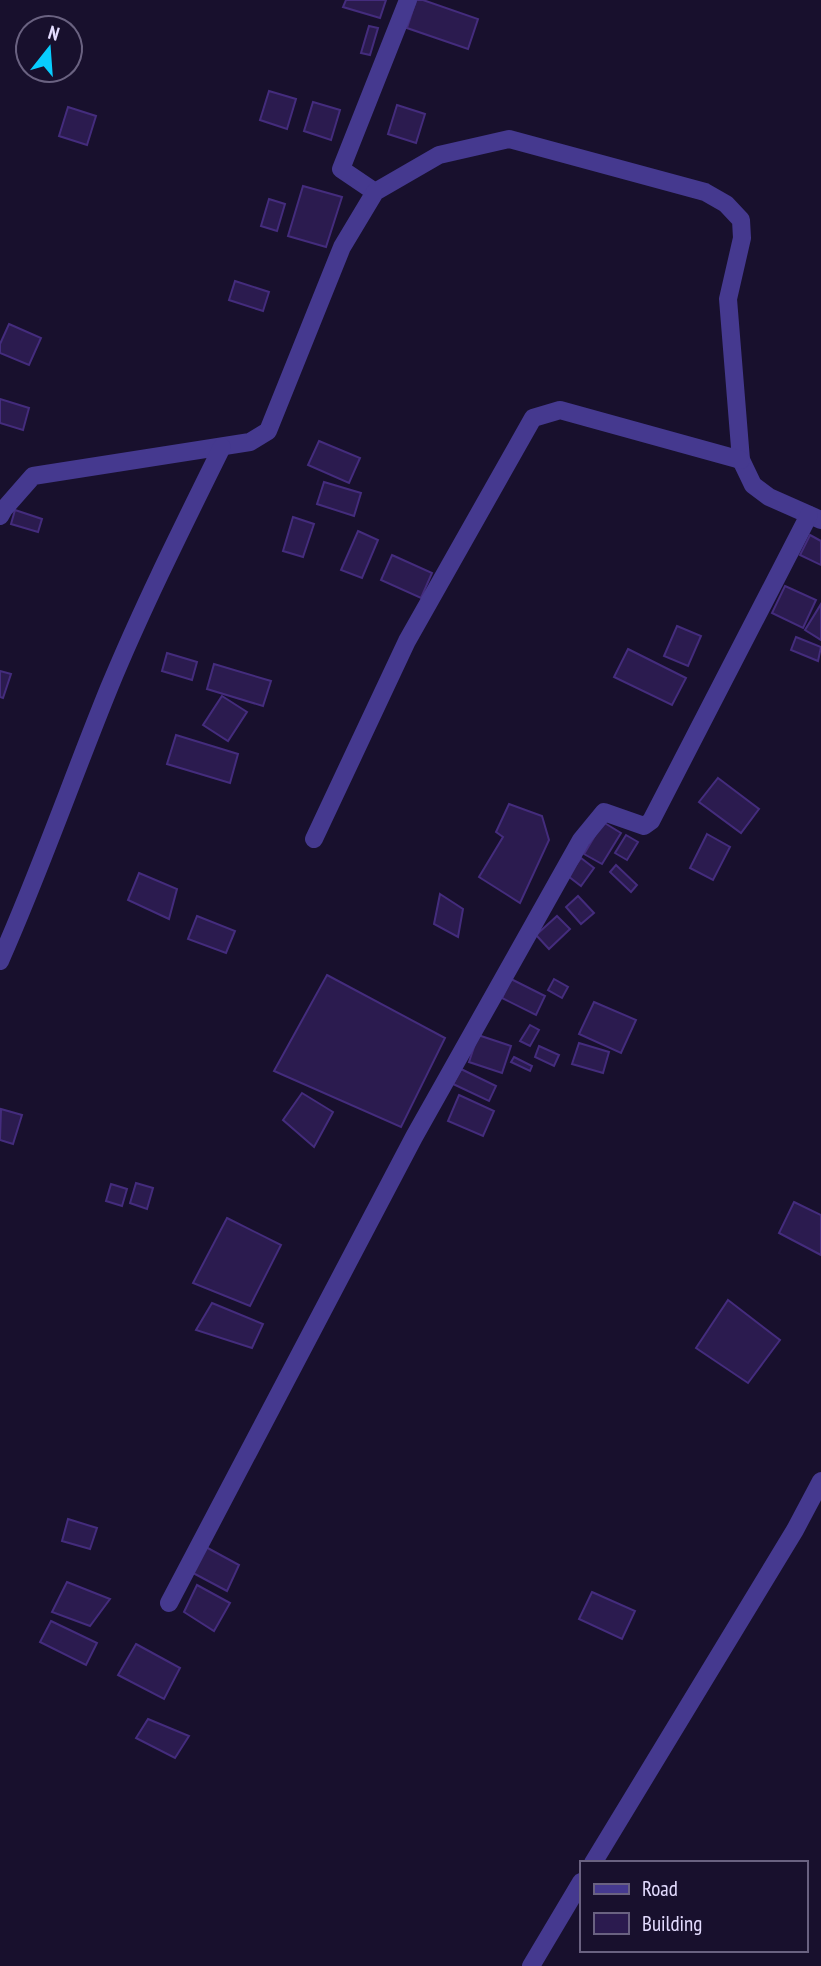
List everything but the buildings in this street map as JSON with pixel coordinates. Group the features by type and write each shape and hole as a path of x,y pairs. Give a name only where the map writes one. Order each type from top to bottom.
{"street":[{"path":"375,192 341,169 408,0"},
{"path":"0,516 33,476 250,442 268,431 342,247 375,192 439,155 509,139 705,192 726,204 741,220 742,238 727,299 741,460 753,485 769,497 815,517 651,821 644,826 604,812 582,840 414,1137 169,1602"},
{"path":"314,839 407,641 533,418 560,410 741,460"},
{"path":"0,961 110,687 173,546 222,447"},
{"path":"594,1861 795,1530 821,1481"},
{"path":"530,1966 580,1884"}]}
